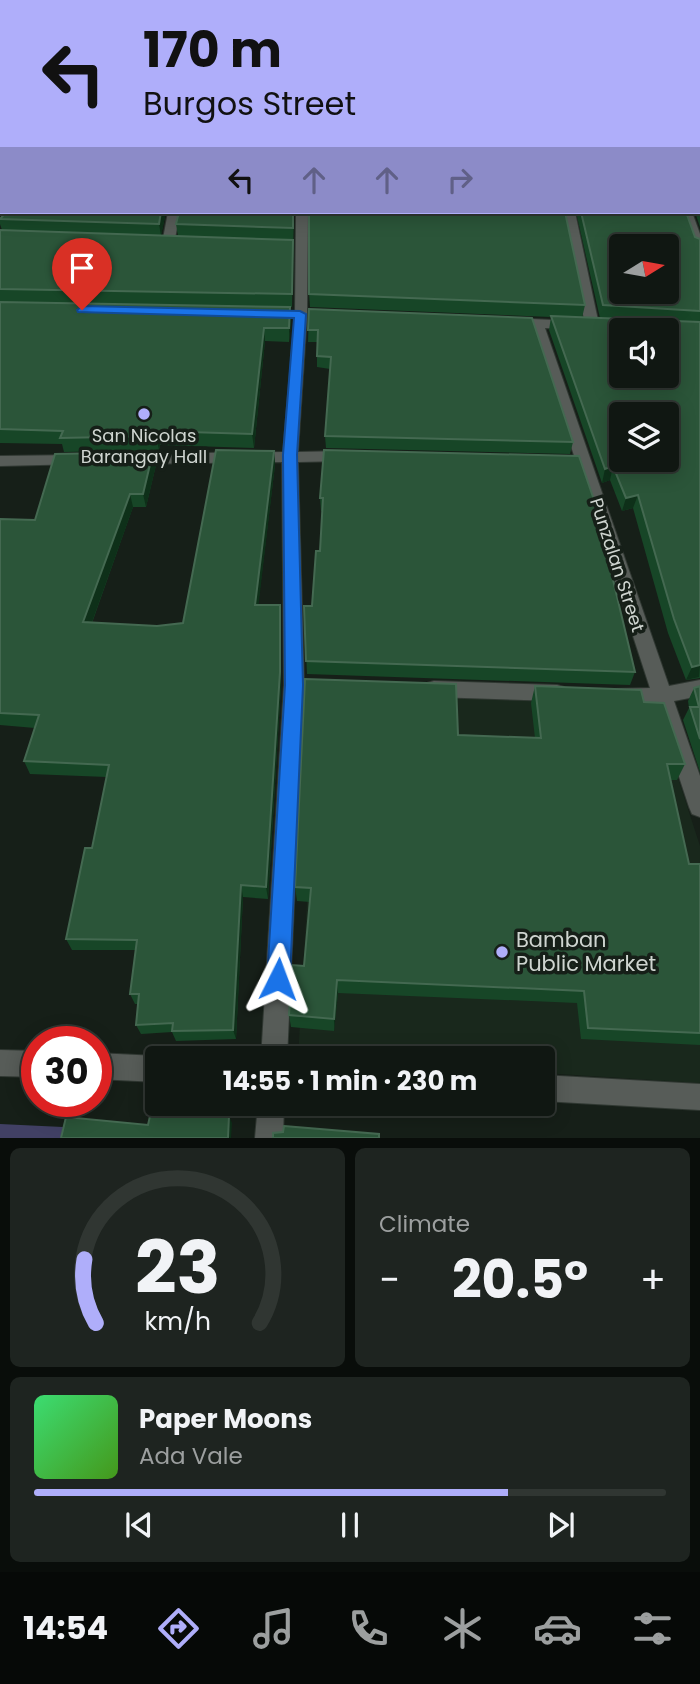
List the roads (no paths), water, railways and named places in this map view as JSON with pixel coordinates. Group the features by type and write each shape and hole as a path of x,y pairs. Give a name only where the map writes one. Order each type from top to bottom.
{"street":[{"path":"155,243 175,244 174,214"},
{"path":"275,1046 301,685 290,455 301,314 294,247 302,214"},
{"path":"495,321 599,325 570,214"},
{"path":"687,214 700,248"},
{"name":"Punzalan Street","path":"537,323 576,462 700,807"},
{"path":"118,459 290,455 360,457"},
{"path":"0,461 92,460"},
{"path":"606,694 660,696 700,688"},
{"path":"416,689 579,694"},
{"path":"0,1063 21,1064"},
{"path":"112,1067 145,1068"},
{"path":"555,1089 700,1097"},
{"path":"269,1138 270,1116"}],"place":[{"name":"San Nicolas Barangay Hall","path":"144,414"},
{"name":"Bamban Public Market","path":"502,952"}]}
